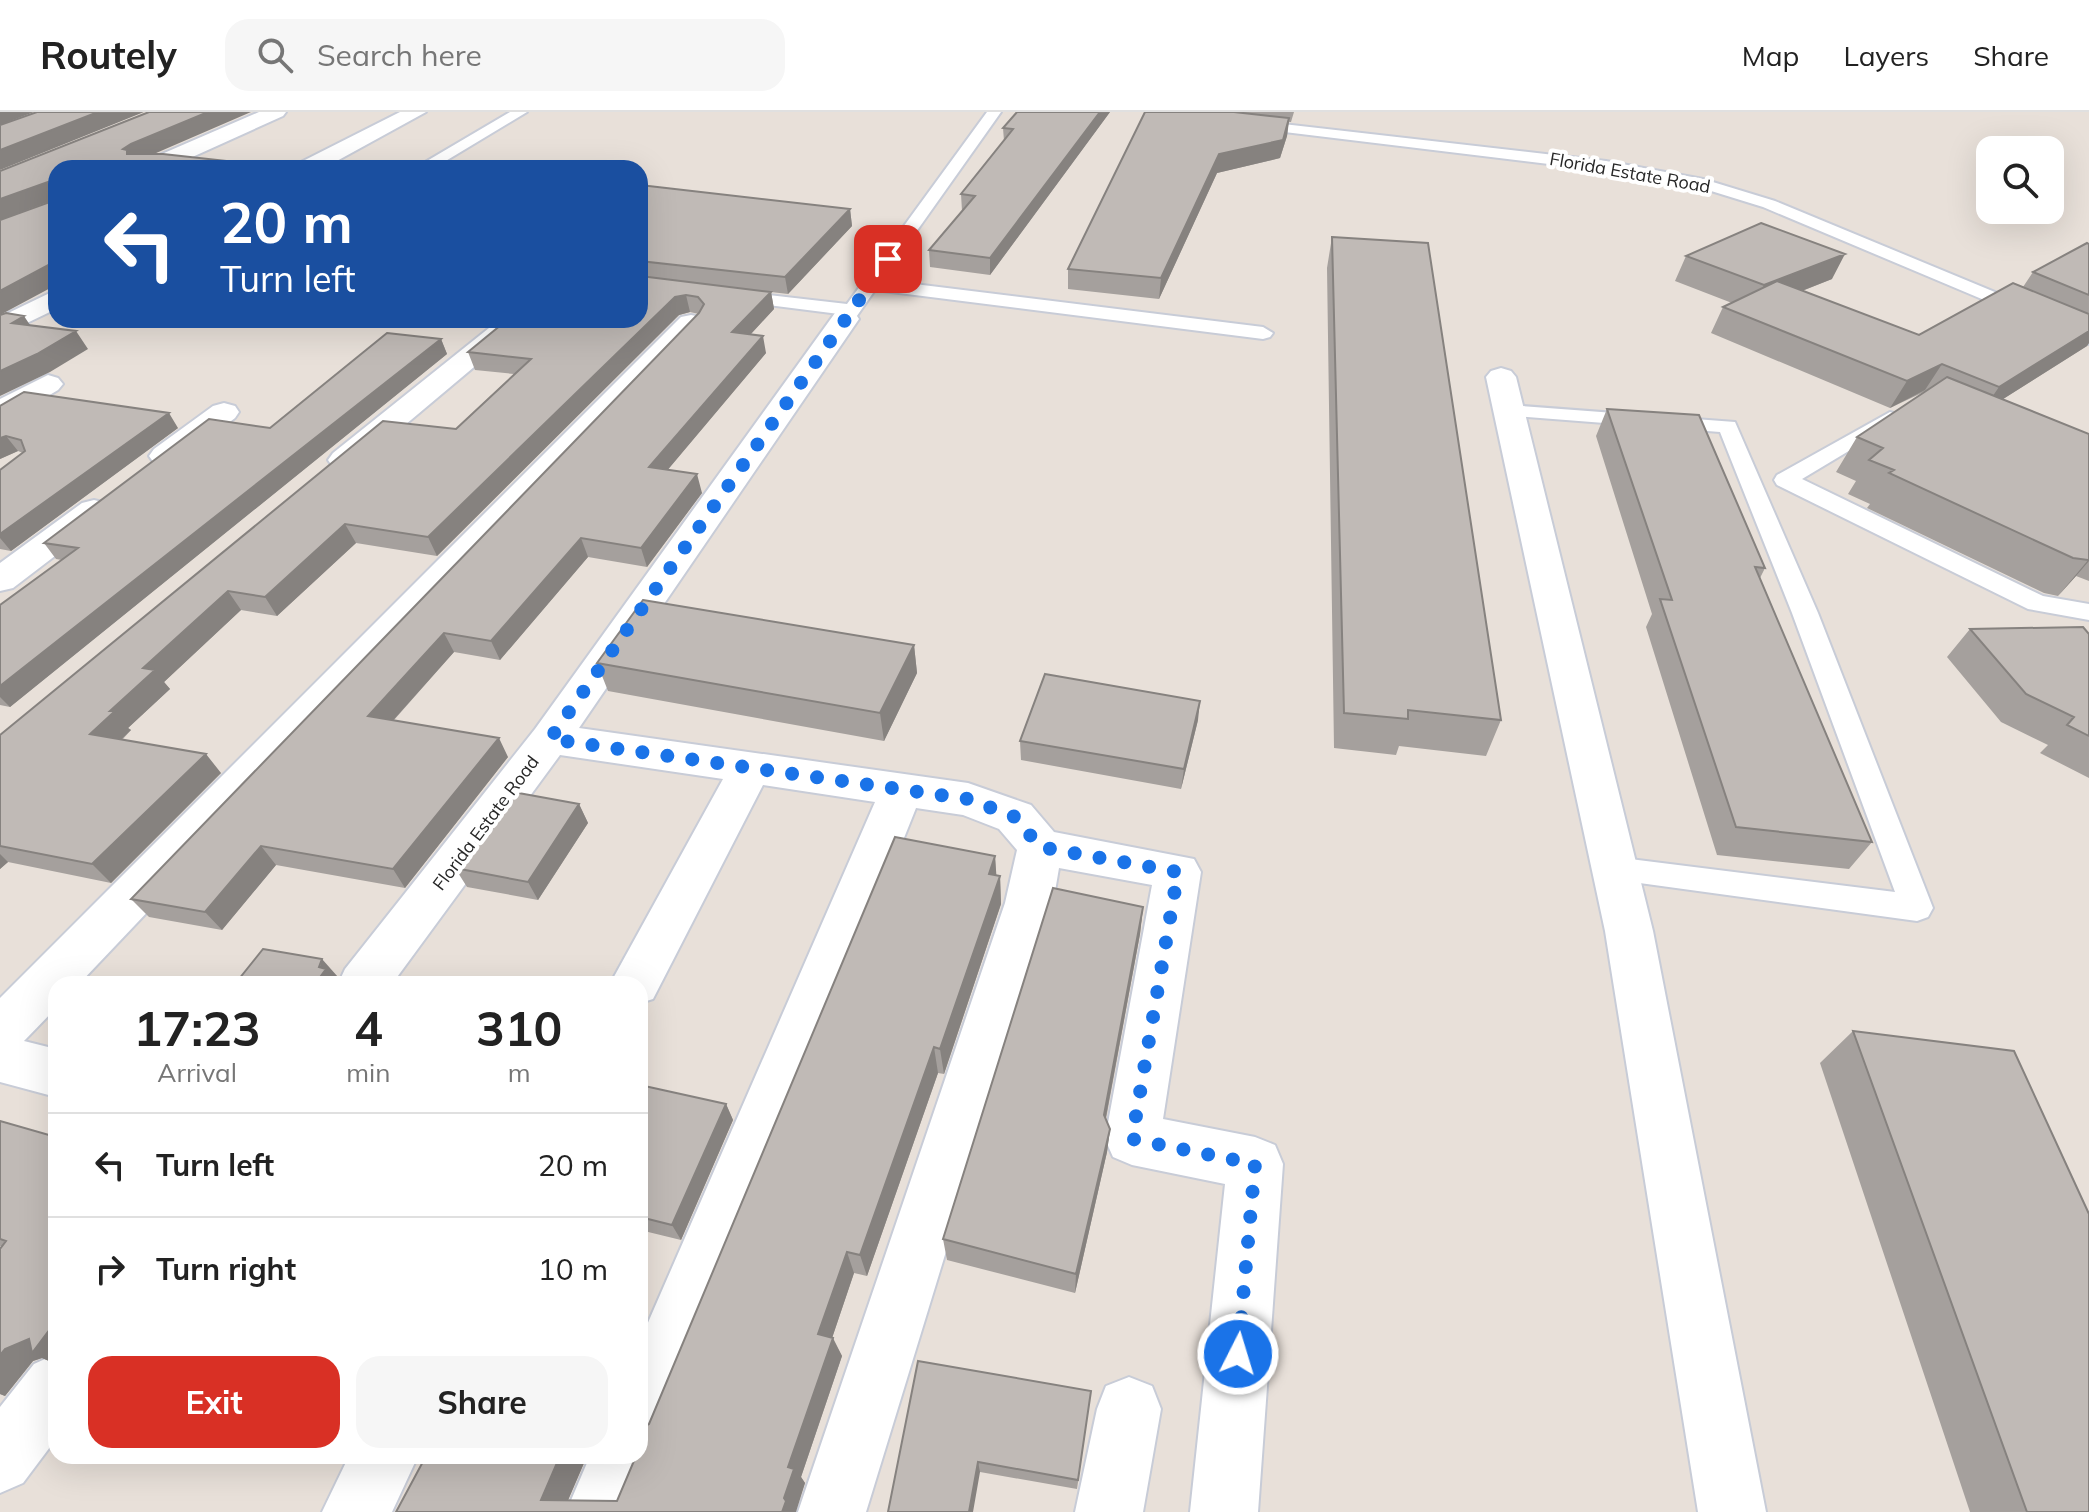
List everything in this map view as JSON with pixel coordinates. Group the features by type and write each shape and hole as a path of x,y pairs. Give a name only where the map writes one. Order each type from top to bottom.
{"street":[{"path":"167,160 276,112"},
{"path":"323,160 416,112"},
{"path":"0,328 48,302"},
{"path":"54,976 703,308"},
{"name":"Florida Estate Road","path":"369,976 550,739 848,314"},
{"path":"323,476 506,328"},
{"path":"0,412 48,384"},
{"path":"1505,394 1629,931 1732,1512"},
{"path":"0,580 224,412"},
{"path":"550,739 968,799 1015,817 1040,847 1178,872 1132,1139 1255,1164 1224,1512"},
{"path":"639,976 750,768"},
{"path":"648,1397 902,789"},
{"path":"832,1512 1029,903 1040,847"},
{"path":"0,1032 48,983"},
{"path":"0,1059 48,1071"},
{"path":"0,1460 48,1397"},
{"path":"1109,1512 1129,1409"},
{"path":"356,1512 381,1464"},
{"path":"600,1512 620,1464"}],"lane":[{"path":"437,160 520,112"},
{"name":"Florida Estate Road","path":"848,314 994,112"},
{"name":"Florida Estate Road","path":"1231,122 1606,166 1697,182 1769,204 2089,338"},
{"path":"871,284 1263,333"},
{"path":"703,308 848,314"},
{"path":"1505,394 1728,426 1805,613 1917,908 1614,869"},
{"path":"1911,406 1785,480 2037,603 2089,612"}],"building":[{"path":"37,112 98,112 0,150 0,125"},
{"path":"149,112 208,112 131,144 123,149 127,150 127,154 218,160 48,160 48,182 0,199 0,171"},
{"path":"1017,112 1100,112 990,258 929,250 975,196 961,194 1013,129 1003,128"},
{"path":"1145,112 1234,112 1289,118 1283,140 1219,154 1161,278 1068,269"},
{"path":"48,182 48,265 0,291 0,220 47,203"},
{"path":"648,186 850,209 785,277 648,262"},
{"path":"1761,223 1845,254 1764,285 1686,256"},
{"path":"1332,237 1428,243 1501,720 1408,710 1408,719 1344,713"},
{"path":"2087,243 2089,295 2033,272"},
{"path":"648,277 771,292 732,332 763,336 649,467 697,474 641,548 581,538 491,641 444,633 368,716 499,738 393,869 261,846 205,912 131,899 699,313 704,304 698,297 675,297 648,323"},
{"path":"1777,281 1919,335 2013,283 2089,314 2089,331 1999,387 1942,364 1907,381 1723,307"},
{"path":"0,315 24,316 12,323 76,331 0,371"},
{"path":"497,328 643,328 428,537 345,524 265,597 228,591 143,668 155,670 90,734 206,754 92,864 0,846 0,735 383,421 456,429 531,359 468,352"},
{"path":"387,333 441,339 0,686 0,605 78,548 44,543 209,419 270,428"},
{"path":"1947,377 2089,434 2088,560 2073,558 1889,473 1894,470 1869,460 1883,448 1857,437"},
{"path":"24,392 169,413 0,534 0,470 25,451 21,440 6,436 0,438 0,406"},
{"path":"1607,409 1699,415 1765,568 1755,567 1872,842 1736,827 1660,599 1672,600"},
{"path":"643,600 914,645 880,713 597,663"},
{"path":"2083,627 2089,634 2089,736 2067,725 2074,717 2026,694 1970,629"},
{"path":"1045,674 1200,701 1184,769 1020,741"},
{"path":"513,792 579,804 528,882 455,868"},
{"path":"895,837 995,856 989,874 1000,876 940,1049 934,1047 860,1255 847,1252 818,1334 833,1338 788,1467 794,1469 782,1512 396,1512 422,1464 557,1464 541,1500 617,1501 633,1464 648,1464 649,1424"},
{"path":"1053,888 1143,907 1104,1115 1110,1129 1076,1274 943,1239"},
{"path":"263,949 322,959 319,967 326,969 321,976 241,976"},
{"path":"1853,1031 2014,1051 2089,1214 2089,1512 2027,1512"},
{"path":"648,1087 726,1104 672,1225 648,1219"},
{"path":"0,1121 48,1135 48,1332 32,1353 29,1339 5,1349 0,1355 0,1249 6,1241 0,1239"},
{"path":"918,1361 1091,1391 1078,1480 978,1462 969,1512 888,1512"}],"route":[{"path":"888,259 550,739 968,799 1015,817 1040,847 1178,872 1132,1139 1255,1164 1238,1354"}]}
